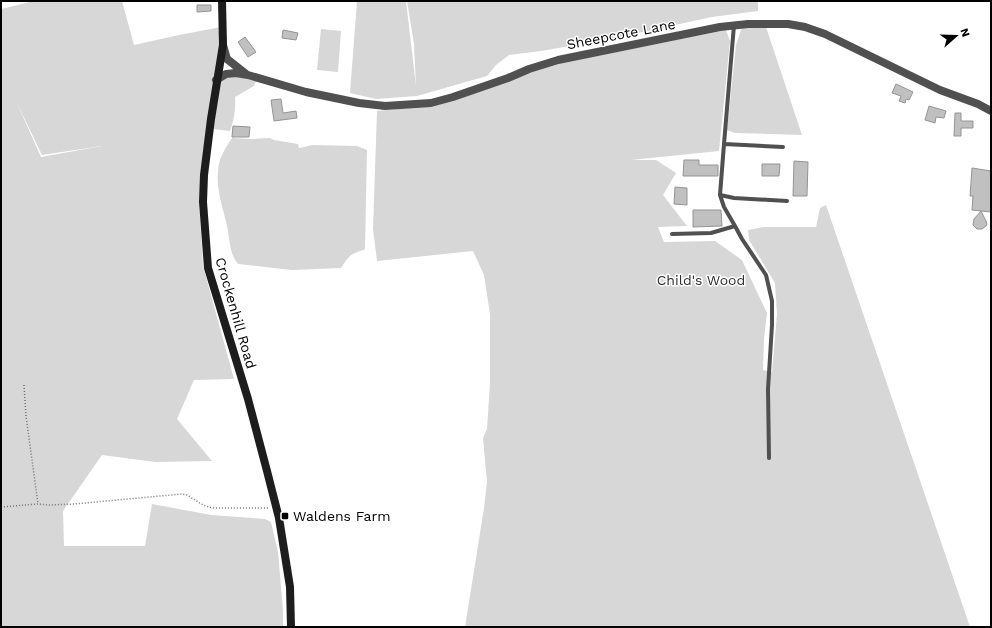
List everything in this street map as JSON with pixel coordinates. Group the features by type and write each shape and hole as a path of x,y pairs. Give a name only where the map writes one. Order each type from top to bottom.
{"main road":[{"name":"Crockenhill Road","path":"222,1 223,45 216,80 202,202 208,268 248,399 276,507 290,587 291,627"}],"street":[{"name":"Sheepcote Lane","path":"216,80 226,74 236,73 248,75 306,92 359,104 385,106 431,103 453,97 558,60 734,25 788,24 806,27 826,34 866,55 940,90 978,104 991,111"},
{"name":"Sheepcote Lane","path":"223,45 227,59 248,75"}],"lane":[{"path":"734,25 720,195 724,207 736,226 742,240 766,275 772,301 768,389 769,458"},
{"path":"724,144 783,147"},
{"path":"720,195 734,198 787,201"},
{"path":"672,234 711,233 736,226"}],"path":[{"path":"24,385 26,416 38,504"},
{"path":"1,507 38,504 74,504 182,494 187,495 203,505 212,508 276,507"}],"green space":[{"path":"34,1 122,1 134,45 221,27 222,45 199,202 203,266 234,379 194,380 177,419 212,461 155,462 102,455 63,511 64,546 145,546 152,504 211,515 265,519 271,522 278,552 283,627 1,627 1,9","holes":["16,101 42,155 102,146 41,157"]},
{"path":"357,1 406,1 416,86 414,44 407,1 758,1 758,11 712,17 610,39 509,55 496,65 487,76 417,96 376,99 350,93"},
{"path":"742,27 766,27 802,135 735,133 727,130 736,45"},
{"path":"321,29 341,31 338,72 317,70"},
{"name":"Child's Wood","path":"726,30 730,41 719,151 631,160 656,160 676,173 663,195 687,226 658,227 664,242 715,241 742,260 767,313 763,370 772,372 777,314 775,283 749,240 748,230 763,227 816,227 820,208 826,205 970,627 465,627 487,482 483,438 487,429 490,383 490,314 484,275 473,251 377,261 373,229 377,111 438,105 546,66"},
{"path":"236,76 256,81 254,86 235,97 233,123 230,131 213,129 218,82 227,77"},
{"path":"232,138 270,138 298,144 299,148 312,145 357,146 367,150 365,249 350,256 341,268 292,270 238,264 231,251 219,192 218,178 221,157"}],"building":[{"path":"197,5 211,5 211,11 197,12"},
{"path":"283,30 298,33 296,40 282,38"},
{"path":"245,37 256,52 248,57 238,42"},
{"path":"896,84 913,92 909,100 906,99 905,103 899,101 901,96 892,93"},
{"path":"281,99 283,113 296,111 297,118 274,121 271,100"},
{"path":"929,106 946,111 944,118 936,117 935,123 925,120"},
{"path":"955,113 961,113 961,121 973,121 973,128 961,128 961,136 954,136"},
{"path":"233,126 250,127 249,137 232,137"},
{"path":"684,160 699,160 699,165 718,165 718,176 683,176"},
{"path":"794,161 808,162 807,196 793,196"},
{"path":"762,164 780,164 779,176 762,176"},
{"path":"972,168 991,171 991,212 972,210 973,196 970,196"},
{"path":"675,187 687,188 687,205 674,204"},
{"path":"693,210 721,210 722,226 693,227"},
{"path":"981,211 987,224 982,229 977,229 973,225 974,219"}],"place":[{"name":"Waldens Farm","path":"285,516"}]}
